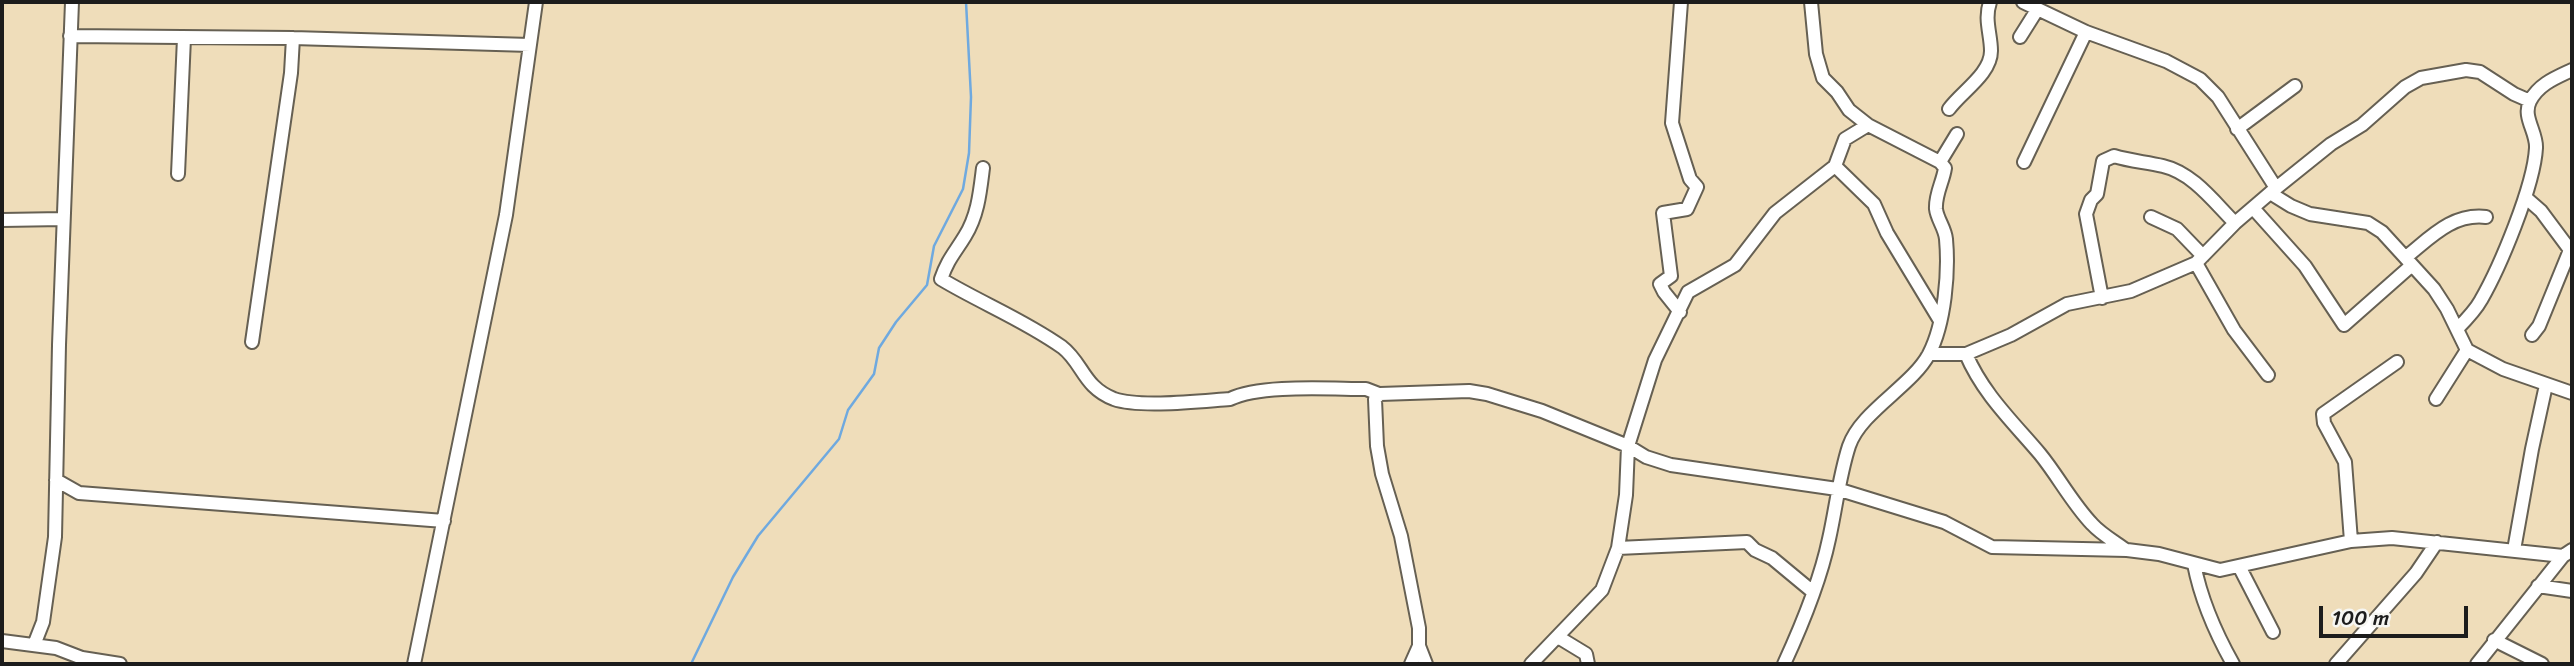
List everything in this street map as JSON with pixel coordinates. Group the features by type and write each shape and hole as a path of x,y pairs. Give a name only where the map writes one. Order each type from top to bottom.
{"street":[{"path":"34,645 43,622 55,537 63,219 72,2"},
{"path":"414,664 506,215 536,2"},
{"path":"1680,312 1660,284 1671,276 1663,213 1687,209 1697,187 1690,179 1672,122 1681,2"},
{"path":"1784,664 1813,592 1829,539 1837,489 1850,443 1865,422 1929,354 1939,319 1947,260 1938,191 1945,168 1940,162 1868,125 1849,110 1823,78 1816,54 1811,2"},
{"path":"1949,109 1983,73 1989,62 1991,52 1987,31 1990,2"},
{"path":"2023,2 2086,32 2166,61 2200,79 2218,97 2273,190 2291,206 2310,214 2368,223 2382,232 2434,289 2467,350 2502,369 2572,393"},
{"path":"2020,37 2037,10"},
{"path":"2024,162 2086,32"},
{"path":"70,36 293,38 530,45"},
{"path":"178,174 184,37"},
{"path":"252,342 293,38"},
{"path":"1929,354 1966,354 2011,335 2067,304 2131,291 2199,259 2273,190 2331,144 2362,125 2405,87 2421,79 2466,70 2480,72 2530,101"},
{"path":"2457,329 2480,301 2525,197 2536,150 2536,140 2528,116 2530,101 2544,83 2572,70"},
{"path":"2237,129 2295,86"},
{"path":"1531,664 1602,590 1618,548 1626,495 1628,446 1656,360 1688,292 1735,265 1775,213 1835,166 1845,139 1868,125"},
{"path":"1940,162 1957,134"},
{"path":"2102,298 2086,214 2091,200 2097,194 2103,161 2108,158 2114,156 2164,166 2180,173 2204,191 2235,223"},
{"path":"1835,166 1874,204 1887,233 1939,319"},
{"path":"983,168 977,208 966,235 948,259 941,279 969,296 1026,323 1065,350 1090,385 1112,398 1132,404 1230,399 1242,393 1279,390 1366,389 1378,394 1477,392 1542,411 1628,446 1646,457 1671,465 1837,489 1944,522 1992,547 2127,550 2159,554 2220,570 2351,541 2392,538 2514,550 2570,551"},
{"path":"2525,197 2542,211 2572,249 2532,335"},
{"path":"2253,208 2305,266 2344,325 2409,261 2428,238 2466,216 2486,217"},
{"path":"2151,216 2177,229 2199,259 2234,330 2268,375"},
{"path":"2,220 63,219"},
{"path":"2436,399 2467,350"},
{"path":"1966,354 1973,371 2010,422 2040,454 2093,526 2127,550"},
{"path":"2351,541 2345,462 2324,423 2323,414 2398,362"},
{"path":"2514,550 2546,385"},
{"path":"1378,394 1375,399 1380,465 1401,536 1419,628 1419,646 1426,664"},
{"path":"57,480 79,493 444,521"},
{"path":"1618,548 1747,542 1755,550 1773,558 1813,592"},
{"path":"2336,664 2416,573 2437,542"},
{"path":"2477,664 2538,586 2570,551"},
{"path":"2194,564 2207,612 2233,664"},
{"path":"2238,566 2273,632"},
{"path":"2538,586 2572,591"},
{"path":"1561,634 1586,654 1588,664"},
{"path":"2494,640 2542,664"},
{"path":"2,641 56,648 82,658 120,664"},
{"path":"1411,664 1419,646"}],"waterway":[{"path":"691,664 733,577 758,536 839,439 848,410 874,374 879,348 896,322 927,285 934,246 963,189 969,153 971,97 966,2"}]}
